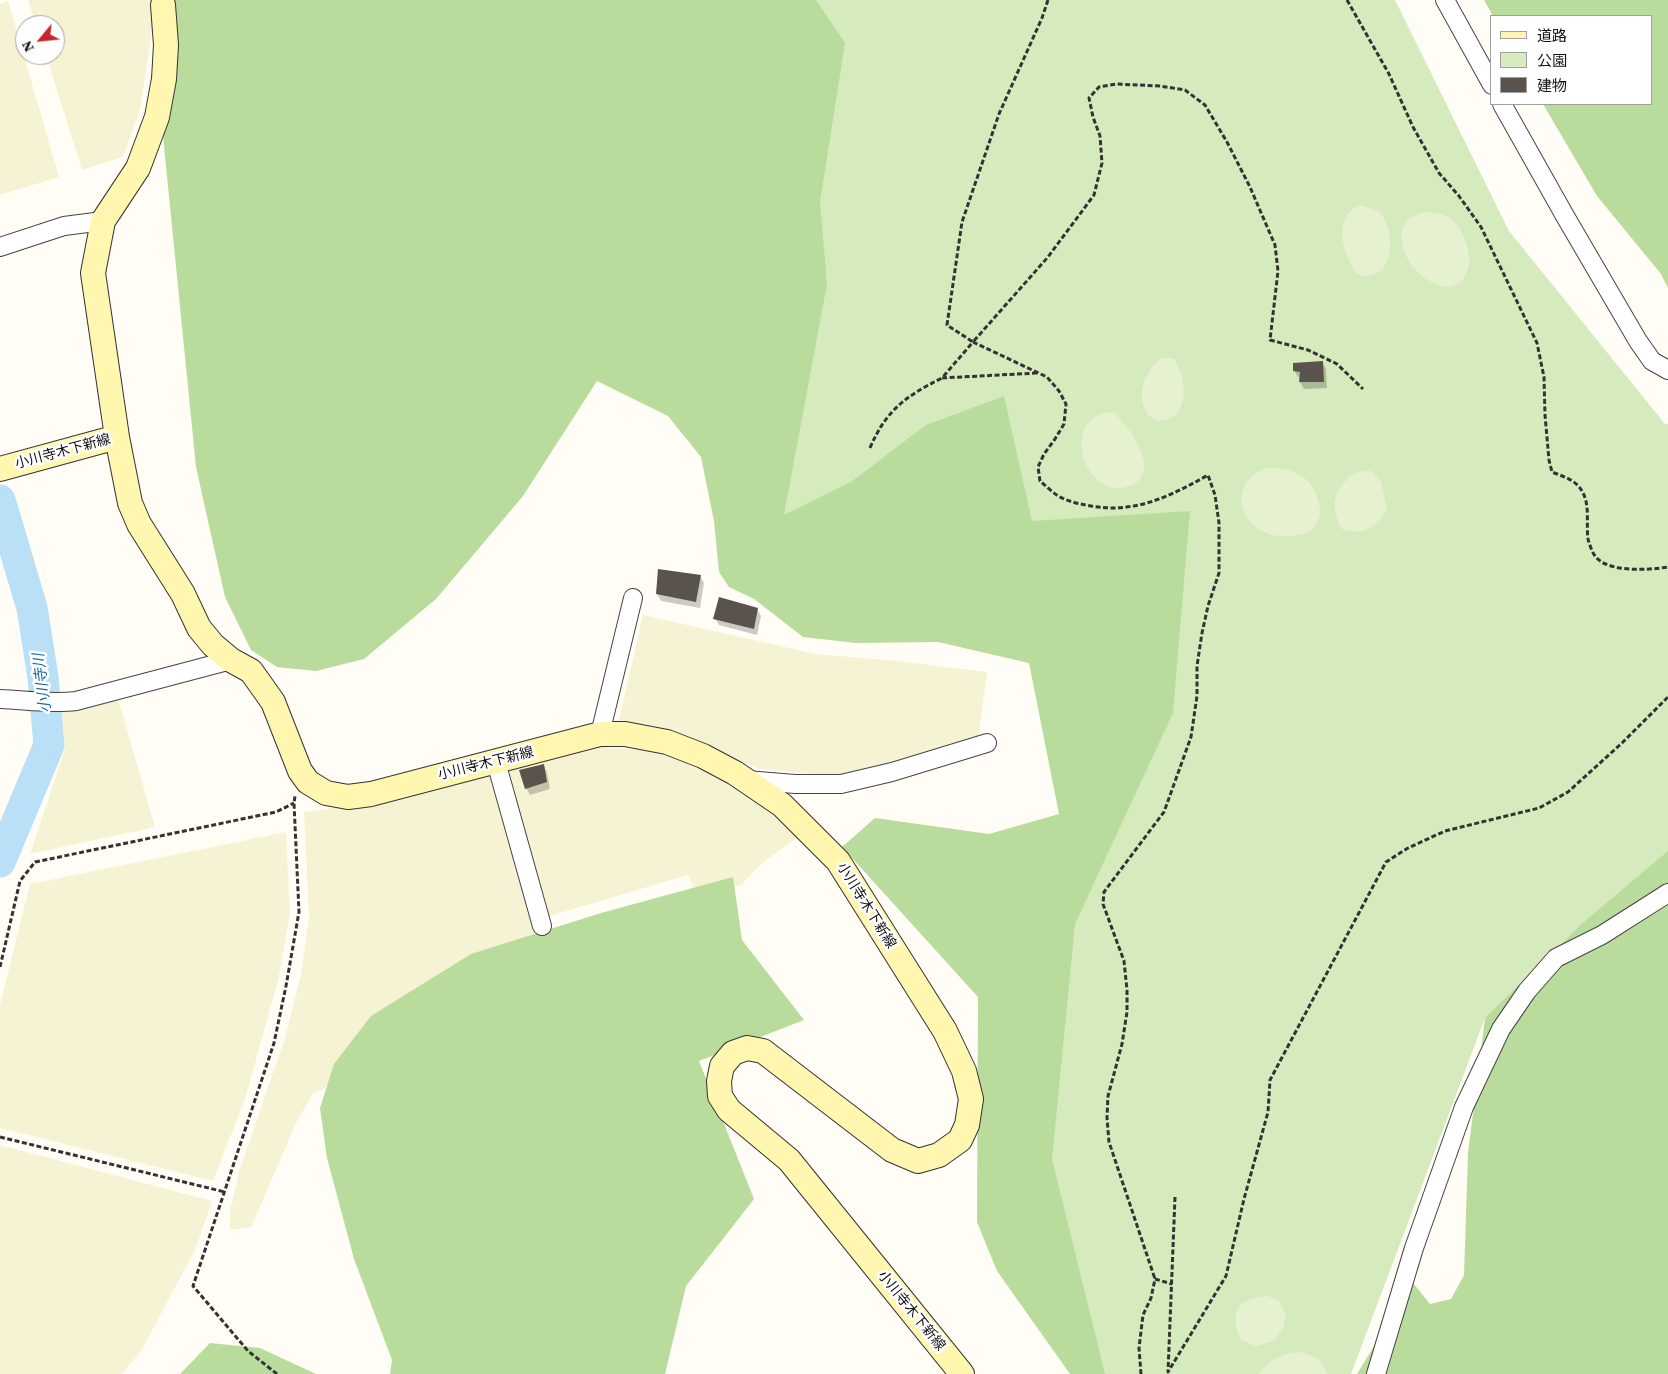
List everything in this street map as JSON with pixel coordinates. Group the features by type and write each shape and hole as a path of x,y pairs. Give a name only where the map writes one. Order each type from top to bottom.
{"main road":[{"path":"117,437 93,272 102,221 138,168 157,117 164,79 166,45 162,2"},
{"name":"小川寺木下新線","path":"6,467 117,437 130,503 139,524 182,594 199,628 231,660 251,671 273,702 300,771 308,782 326,793 348,797 371,794 600,734 625,734 667,742 703,756 746,780 782,805 838,861 945,1031 964,1071 972,1099 967,1126 960,1140 939,1155 918,1161 892,1150 763,1051 747,1048 733,1053 722,1066 719,1081 720,1096 729,1110 789,1160 962,1374"}],"street":[{"path":"1444,0 1490,81"},
{"path":"1503,105 1564,216 1638,341 1652,361 1668,370"},
{"path":"0,247 64,226 102,221"},
{"path":"600,734 634,598"},
{"path":"0,699 56,704 76,702 231,660"},
{"path":"746,780 795,784 841,784 892,772 987,743"},
{"path":"496,762 542,926"},
{"path":"1376,1374 1414,1248 1461,1115 1501,1029 1527,991 1556,958 1602,935 1668,893"}],"path":[{"path":"1048,0 1042,18 999,114 962,222 947,325 973,342 1047,377 1058,390 1066,404 1064,424 1044,454 1038,467 1040,481 1057,495 1073,503 1112,508 1136,507 1182,490 1208,475 1215,495 1219,523 1219,573 1208,606 1202,633 1197,666 1197,696 1191,737 1164,812 1104,892 1103,904 1124,961 1128,990 1122,1044 1108,1096 1109,1142 1155,1279 1152,1298 1142,1324 1139,1348 1141,1374"},
{"path":"1347,0 1389,74 1413,127 1439,173 1459,196 1481,228 1526,316 1537,343 1544,377 1544,415 1552,472 1573,480 1584,493 1588,540 1595,556 1604,564 1620,569 1657,569 1668,567"},
{"path":"870,448 878,430 891,412 906,398 942,378 1048,257 1094,195 1102,163 1100,136 1089,98 1099,87 1116,84 1160,86 1185,90 1205,105 1227,142 1266,221 1275,245 1278,271 1270,340 1308,350 1337,364 1363,388"},
{"path":"942,378 1037,373"},
{"path":"1169,1373 1226,1276 1268,1112 1270,1080 1386,862 1408,848 1445,831 1539,808 1568,792 1622,743 1668,697"},
{"path":"276,1374 248,1351 193,1286 274,1043 286,986 299,912 294,803 300,771"},
{"path":"0,967 20,881 35,862 276,812 294,803"},
{"path":"0,1137 225,1192"},
{"path":"1169,1373 1175,1198"},
{"path":"1155,1279 1172,1284"}],"shaded area":[{"path":"28,0 153,0 153,25 140,109 123,157 82,170 49,65 65,65 65,15 33,15"},
{"path":"8,1 15,25 15,65 27,65 59,177 0,195 0,4"},
{"path":"643,615 816,654 897,661 987,672 978,741 892,765 835,776 759,769 674,731 619,720"},
{"path":"117,695 155,827 30,854 65,749 62,711"},
{"path":"600,747 650,750 702,764 751,796 800,836 762,863 741,885 697,895 688,875 546,917 505,767"},
{"path":"490,775 539,943 368,1066 313,1094 298,1119 251,1227 230,1230 230,1210 240,1169 285,1038 301,974 309,919 304,812 391,800"},
{"path":"286,832 290,913 278,981 245,1099 213,1181 0,1128 0,1005 30,884"},
{"path":"0,1145 212,1201 195,1250 141,1351 122,1374 0,1374"}],"green space":[{"path":"166,0 816,0 845,43 820,202 827,284 784,515 851,482 926,425 1004,396 1032,521 1190,511 1173,713 1075,924 1052,1159 1105,1374 1070,1374 997,1271 977,1222 978,997 842,847 875,818 989,834 1059,814 1029,663 938,642 856,643 803,637 754,599 729,587 719,572 714,521 701,457 668,416 597,381 523,496 436,599 364,659 316,671 277,667 251,650 225,597 196,467 160,106"},
{"path":"754,0 1395,0 1509,231 1665,424 1668,424 1668,875 1602,935 1485,1018 1351,1374 1104,1374 1022,1116 1149,544 761,551"},
{"path":"1484,0 1668,0 1668,288 1661,274 1597,196 1544,105 1653,105 1653,15 1492,15"},
{"path":"1359,205 1374,209 1381,214 1386,221 1390,240 1390,251 1383,268 1376,274 1366,276 1356,273 1351,265 1342,237 1345,219"},
{"path":"1425,212 1433,212 1452,219 1463,235 1469,253 1469,262 1463,278 1453,286 1440,286 1427,279 1415,268 1406,254 1402,239 1405,223 1411,217"},
{"path":"1163,358 1173,358 1177,364 1181,372 1184,390 1181,407 1176,414 1169,419 1157,421 1148,414 1144,406 1142,391 1147,375 1157,362"},
{"path":"1113,412 1137,442 1144,466 1142,476 1134,484 1120,488 1107,486 1095,478 1087,466 1082,452 1082,438 1086,426 1097,416"},
{"path":"1266,468 1294,472 1303,477 1312,486 1318,499 1320,512 1319,519 1308,532 1289,536 1273,535 1260,530 1250,521 1244,511 1241,499 1244,487 1252,477"},
{"path":"1361,471 1371,471 1381,481 1387,510 1378,522 1368,529 1357,532 1342,529 1335,508 1336,497 1341,486 1354,474"},
{"path":"1668,851 1668,1374 1357,1374 1413,1283 1430,1304 1451,1299 1464,1275 1468,1153 1485,1018 1585,921"},
{"path":"733,877 742,940 804,1020 699,1061 754,1199 686,1286 665,1374 390,1374 392,1360 354,1259 327,1158 320,1108 334,1064 371,1016 471,954 601,913"},
{"path":"1268,1296 1279,1301 1286,1315 1283,1329 1273,1341 1256,1346 1241,1340 1236,1322 1238,1308 1249,1300"},
{"path":"210,1343 260,1348 316,1374 180,1374"},
{"path":"1299,1352 1320,1361 1327,1374 1259,1374 1277,1358"}],"building":[{"path":"1323,361 1324,382 1299,382 1300,372 1293,371 1293,363"},
{"path":"658,569 701,575 696,602 656,594"},
{"path":"719,597 758,608 754,629 713,619"},
{"path":"544,764 547,782 525,789 519,770"}],"waterway":[{"name":"小川寺川","path":"0,500 32,608 43,677 49,745 0,862"}]}
